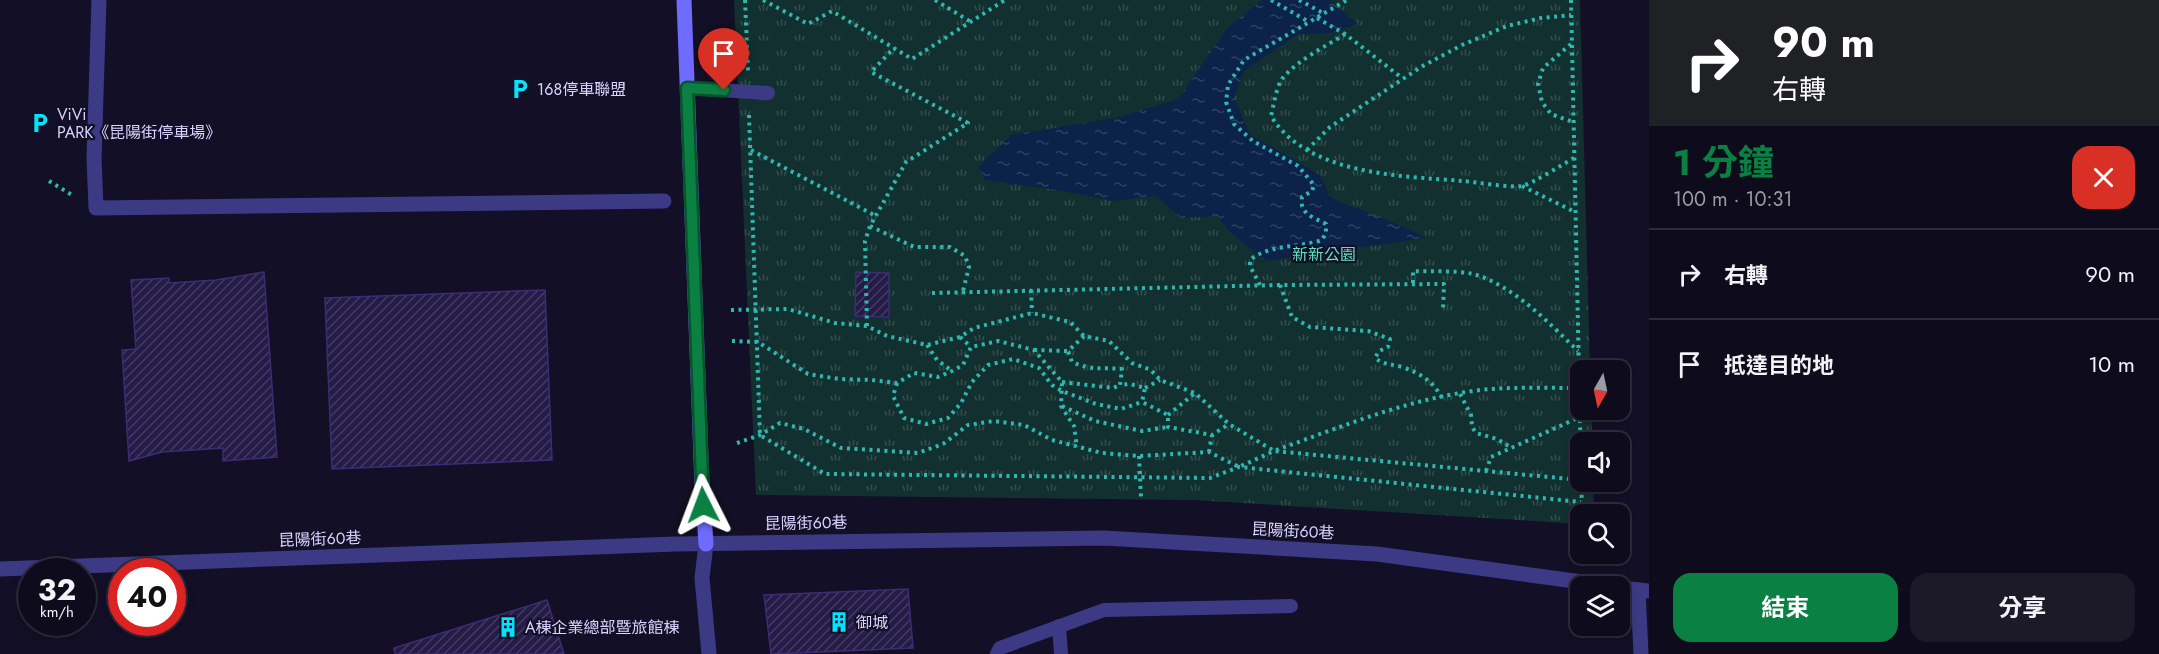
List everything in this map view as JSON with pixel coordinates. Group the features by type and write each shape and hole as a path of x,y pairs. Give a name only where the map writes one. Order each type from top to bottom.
{"street":[{"path":"99,0 94,158 96,208 664,201"},
{"path":"684,0 706,544 702,578 709,654"},
{"name":"昆陽街60巷","path":"0,569 706,544 1104,538 1377,554 1570,580"},
{"path":"1641,654 1644,591"}],"lane":[{"path":"687,88 768,93"},
{"path":"997,654 1000,648 1104,610 1290,606"},
{"path":"1059,626 1061,654"}],"path":[{"path":"745,0 760,435"},
{"path":"764,0 808,24 832,11 912,59 1005,0"},
{"path":"935,0 971,22"},
{"path":"1271,0 1310,22"},
{"path":"1299,0 1324,14"},
{"path":"1260,285 1250,266 1250,260 1266,250 1322,240 1326,233 1326,224 1304,213 1301,205 1302,197 1312,191 1314,185 1298,166 1252,141 1234,124 1226,102 1228,85 1244,60 1347,0"},
{"path":"1571,0 1578,360"},
{"path":"1307,150 1330,127 1402,78 1462,45 1507,26 1541,18 1571,15"},
{"path":"1317,18 1345,34 1402,78"},
{"path":"1345,34 1296,66 1281,80 1271,116 1280,130 1307,150 1334,162 1365,170 1522,186 1575,212"},
{"path":"1572,43 1543,68 1538,84 1542,102 1551,114 1573,122"},
{"path":"867,326 865,241 870,226 906,162 968,123 871,72 894,48"},
{"path":"751,150 876,216"},
{"path":"1522,186 1574,158"},
{"path":"870,226 914,247 950,247 965,256 969,267 963,291"},
{"path":"1413,283 1413,271 1472,274 1499,285 1540,314 1578,351"},
{"path":"932,292 1260,285 1444,284 1443,311"},
{"path":"1280,285 1292,317 1310,327 1368,331 1390,339 1388,347 1379,351 1376,358 1383,364 1402,367 1420,375 1434,384 1442,398"},
{"path":"1030,290 1032,313"},
{"path":"731,310 788,309 835,323 867,326 887,336 927,345 960,337 974,328 1032,313 1070,322 1084,336 1109,340 1132,363 1151,370 1160,380 1195,393 1229,424 1274,451 1570,479"},
{"path":"970,347 998,341 1034,350 1068,351 1084,336"},
{"path":"960,337 970,347"},
{"path":"732,341 758,342 808,374 839,379 897,383 914,373 938,377 952,371 963,364 970,347"},
{"path":"927,345 937,360 952,371"},
{"path":"1034,350 1062,382 1061,406 1074,426 1077,447"},
{"path":"1068,351 1072,362 1089,369 1122,369 1132,363"},
{"path":"897,383 893,396 904,418 926,424 948,418 961,403 972,382 988,365 1013,359 1039,368 1052,385 1062,391 1096,404 1121,409 1142,402 1168,415"},
{"path":"1120,385 1122,369"},
{"path":"1062,382 1113,388 1130,384 1145,388 1160,380"},
{"path":"1142,402 1145,388"},
{"path":"760,435 825,474 1210,478 1274,451 1395,408 1490,389 1570,388"},
{"path":"1168,415 1195,393"},
{"path":"1460,394 1472,415 1472,427 1476,433 1497,439 1512,448"},
{"path":"1061,406 1095,421 1142,431 1168,427 1212,435 1229,424"},
{"path":"1168,415 1168,427"},
{"path":"1486,471 1491,458 1573,420"},
{"path":"737,444 760,435 780,423 804,429 841,448 918,453 943,444 968,425 994,421 1024,425 1052,440 1102,453 1139,456 1209,452 1239,467 1581,502 1581,492"},
{"path":"1209,452 1212,435"},
{"path":"1139,456 1141,498"}],"green space":[{"name":"新新公園","path":"734,0 1580,0 1590,360 1570,360 1570,420 1591,420 1592,432 1570,432 1570,492 1593,492 1594,504 1570,504 1570,523 1194,500 756,495"}],"water":[{"path":"1262,0 1329,0 1358,24 1329,33 1298,34 1244,71 1234,98 1250,134 1320,175 1331,198 1407,228 1426,238 1265,261 1229,231 1217,216 1181,218 1156,196 1113,201 985,180 979,166 1011,135 1115,118 1178,99 1227,28"}],"building":[{"path":"264,272 277,457 223,461 223,448 162,452 129,461 122,350 136,349 131,280 169,278 169,283 216,280"},
{"path":"856,272 889,273 889,317 855,316"},
{"path":"545,290 552,460 332,469 325,298"},
{"name":"御城","path":"908,589 913,648 771,654 764,595"},
{"name":"A棟企業總部暨旅館棟","path":"547,600 564,654 395,654 394,648"}],"place":[{"name":"168停車聯盟","path":"520,89"},
{"name":"ViVi PARK《昆陽街停車場》","path":"40,123"},
{"name":"御城","path":"839,622"},
{"name":"A棟企業總部暨旅館棟","path":"508,627"}],"route":[{"path":"703,505 687,88 724,90"}]}
